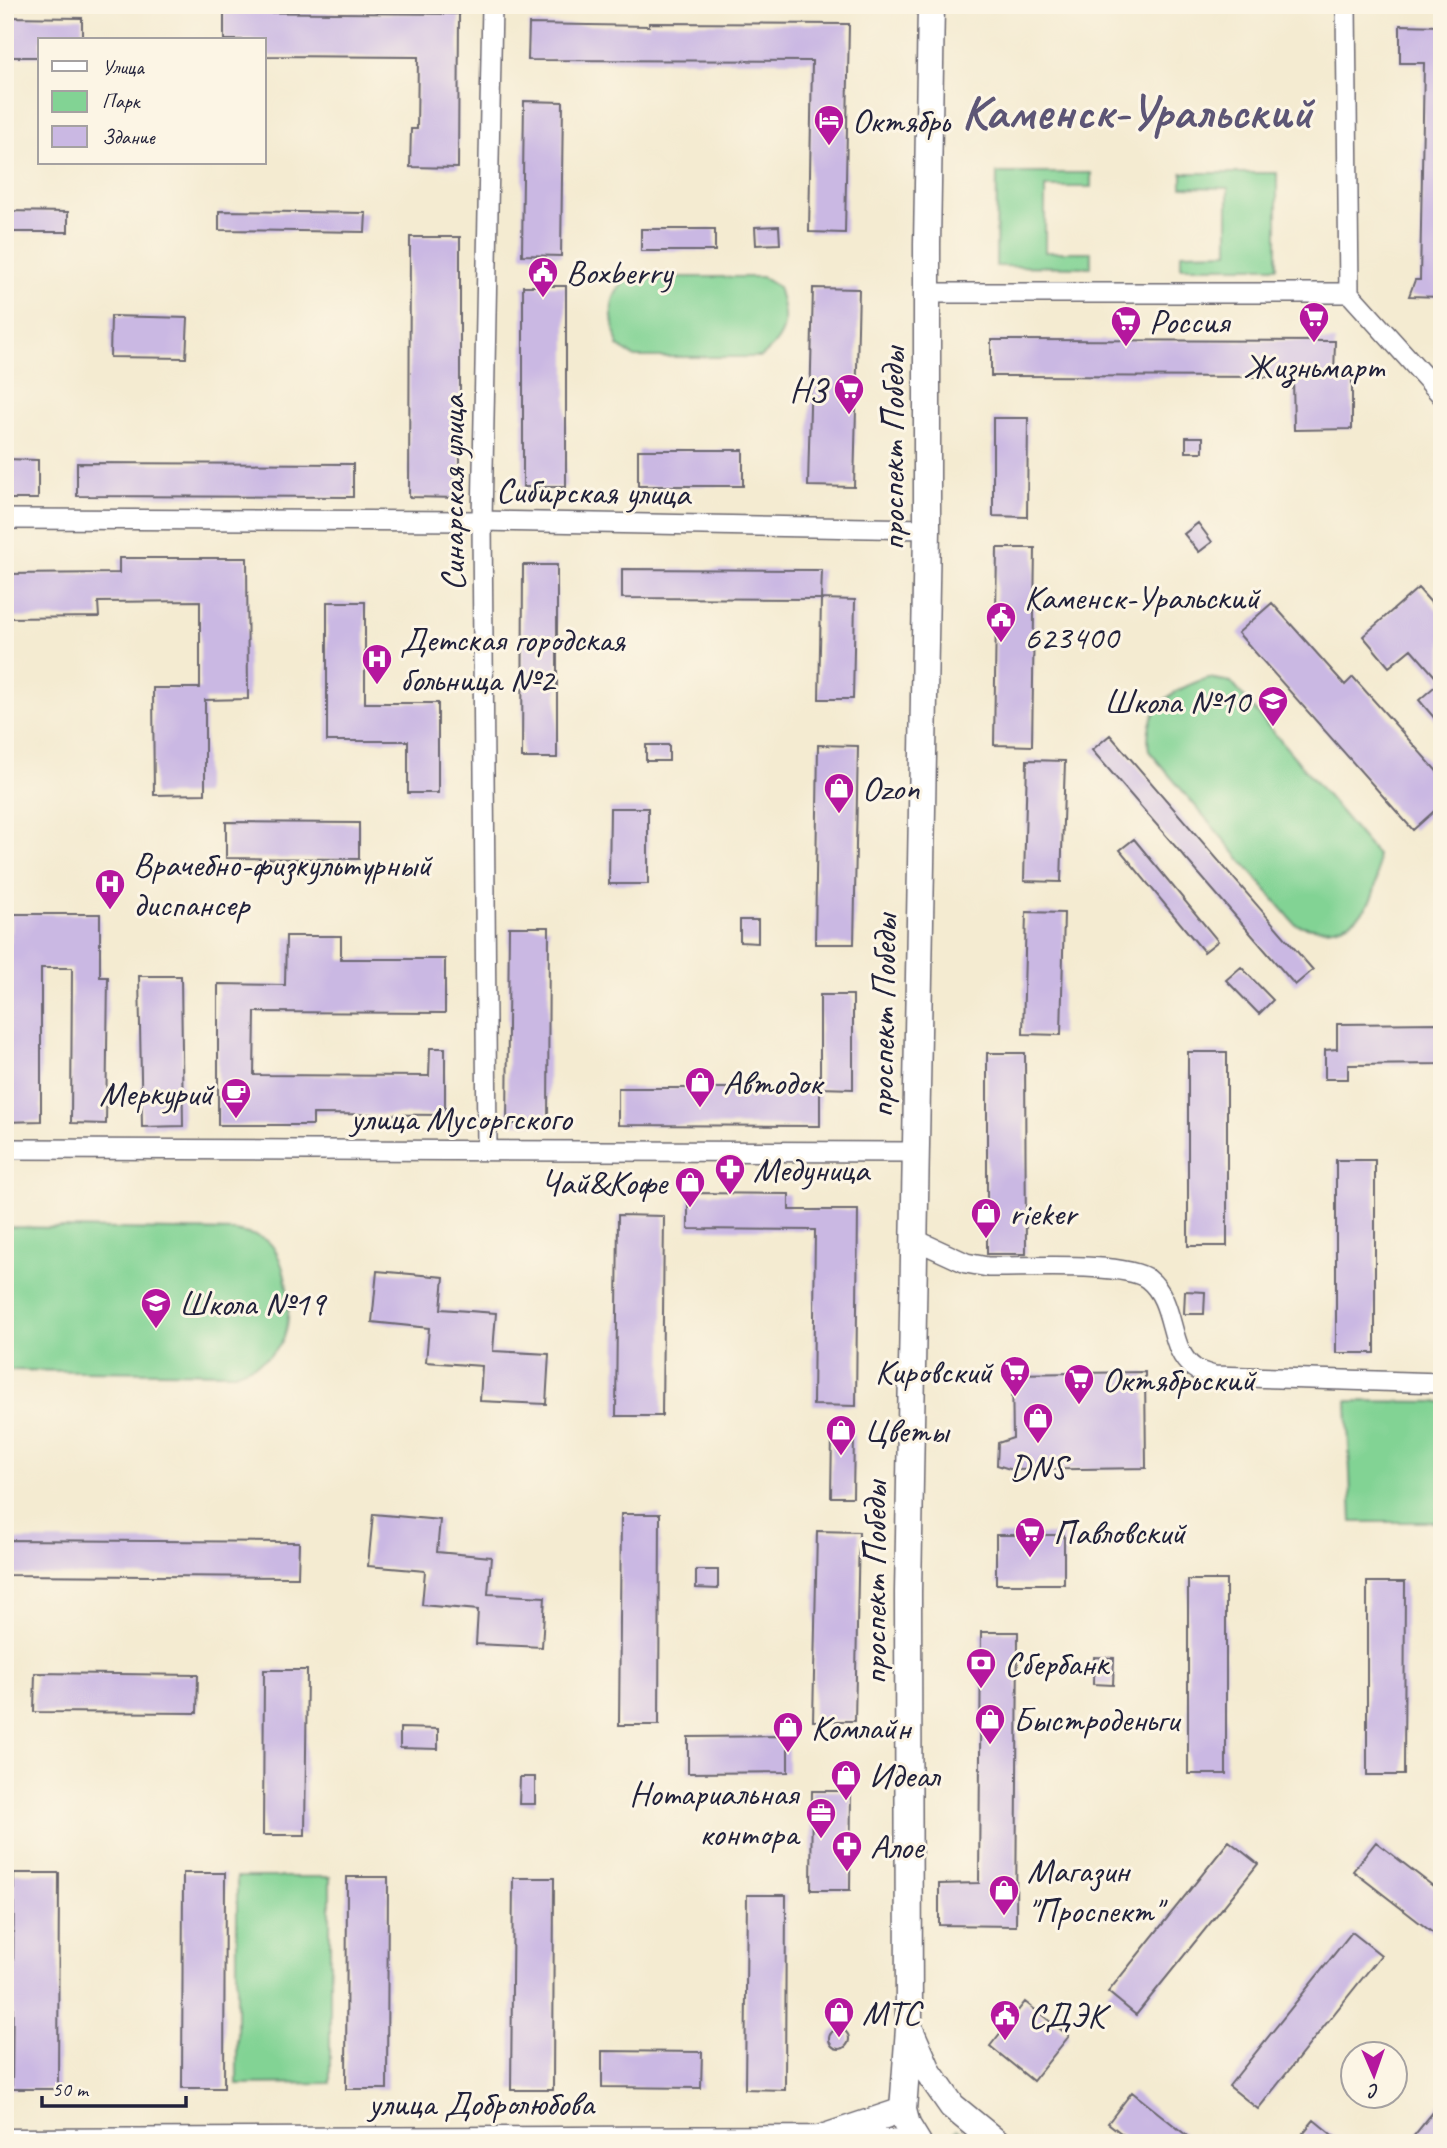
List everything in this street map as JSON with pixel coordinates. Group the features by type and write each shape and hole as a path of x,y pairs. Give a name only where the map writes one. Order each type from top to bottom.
{"main road":[{"name":"проспект Победы","path":"918,2143 907,2125 903,2110 909,2028 908,1592 927,529 931,5"},
{"name":"проспект Победы","path":"909,2028 929,2073 952,2106 997,2143"},
{"name":"улица Добролюбова","path":"903,2110 935,2104 952,2106"}],"street":[{"name":"Синарская улица","path":"487,1149 482,521 492,5"},
{"path":"1346,5 1349,293 1442,396"},
{"path":"928,293 1349,293"},
{"name":"Сибирская улица","path":"5,519 482,521 927,529"},
{"name":"улица Мусоргского","path":"5,1149 916,1152"},
{"path":"916,1240 966,1263 988,1267 1121,1268 1147,1278 1167,1301 1181,1351 1194,1368 1214,1376 1442,1383"},
{"name":"улица Добролюбова","path":"5,2141 819,2138 903,2110"},
{"path":"819,2138 898,2143"}],"green space":[{"path":"997,173 1091,173 1091,187 1045,187 1045,252 1091,252 1091,267 996,266"},
{"path":"1182,173 1277,173 1277,267 1181,267 1181,253 1228,252 1228,188 1182,187"},
{"path":"632,277 762,277 778,287 784,326 777,341 761,357 635,357 618,346 612,316 613,299 617,291"},
{"path":"1208,678 1231,682 1377,855 1374,891 1358,916 1346,924 1331,928 1314,928 1295,924 1149,751 1150,723 1162,703 1182,688"},
{"path":"5,1227 235,1231 259,1237 274,1248 285,1275 288,1308 284,1336 279,1346 264,1360 234,1373 5,1370"},
{"path":"1347,1401 1442,1402 1442,1522 1352,1522"},
{"path":"237,1877 330,1877 330,2083 237,2084"},
{"path":"957,2129 974,2143 946,2143"}],"building":[{"path":"224,12 459,14 458,168 410,167 411,129 417,129 418,57 266,56 266,38 224,38"},
{"path":"5,17 82,18 82,38 38,38 38,57 5,57"},
{"path":"649,23 849,24 845,233 809,232 812,61 528,60 529,24 649,26"},
{"path":"1400,25 1442,26 1442,297 1409,296 1415,280 1420,280 1424,63 1400,63"},
{"path":"524,101 563,102 561,256 522,255"},
{"path":"5,211 68,212 68,232 5,232"},
{"path":"219,211 366,213 365,232 219,230"},
{"path":"779,226 780,244 756,245 755,227"},
{"path":"641,229 715,229 715,251 641,251"},
{"path":"410,237 460,237 460,498 409,497"},
{"path":"523,286 566,286 566,487 523,487"},
{"path":"813,288 859,289 854,487 808,486"},
{"path":"111,316 188,318 186,358 110,357"},
{"path":"991,340 1335,341 1334,376 1352,376 1352,429 1294,430 1293,377 991,376"},
{"path":"993,418 1028,418 1027,517 993,516"},
{"path":"1186,437 1203,437 1203,452 1186,452"},
{"path":"638,450 743,450 743,486 638,486"},
{"path":"5,459 38,460 38,499 5,499"},
{"path":"77,463 353,464 353,497 77,496"},
{"path":"1198,523 1212,542 1199,552 1184,534"},
{"path":"997,548 1035,548 1032,746 994,745"},
{"path":"119,558 247,558 248,699 205,700 205,794 154,795 153,688 200,688 200,601 98,602 99,617 5,618 5,574 119,573"},
{"path":"523,565 557,565 557,758 522,758"},
{"path":"622,569 822,570 821,599 622,598"},
{"path":"1418,588 1442,615 1442,727 1419,700 1440,682 1411,649 1389,667 1363,636"},
{"path":"821,599 855,600 853,699 819,699"},
{"path":"327,602 365,602 365,703 438,703 438,793 408,793 408,741 327,741"},
{"path":"1272,603 1345,685 1353,677 1442,777 1442,804 1413,830 1238,633"},
{"path":"1110,735 1313,970 1295,985 1092,750"},
{"path":"646,745 669,745 669,761 646,761"},
{"path":"818,745 858,746 854,944 815,944"},
{"path":"1027,760 1065,761 1061,882 1024,881"},
{"path":"610,808 648,808 648,884 609,884"},
{"path":"226,822 359,823 359,859 226,858"},
{"path":"1134,839 1218,941 1204,952 1120,850"},
{"path":"1026,912 1064,913 1061,1035 1023,1034"},
{"path":"11,914 100,914 100,977 108,977 106,1124 71,1123 72,968 41,968 41,1121 5,1122 5,943 11,943"},
{"path":"740,920 758,920 758,943 740,942"},
{"path":"509,927 549,927 548,1124 507,1124"},
{"path":"286,936 341,936 341,959 445,959 445,1013 255,1012 254,1075 429,1076 430,1048 445,1048 445,1115 313,1114 313,1125 218,1125 218,984 285,985"},
{"path":"1241,967 1273,1000 1259,1014 1226,980"},
{"path":"139,976 181,976 183,1126 142,1127"},
{"path":"820,995 853,995 853,1089 820,1088"},
{"path":"1442,1023 1442,1064 1348,1065 1348,1079 1325,1079 1325,1050 1337,1049 1337,1024"},
{"path":"1188,1052 1227,1052 1227,1246 1188,1246"},
{"path":"987,1053 1025,1053 1026,1254 987,1254"},
{"path":"618,1088 820,1088 820,1126 618,1125"},
{"path":"1336,1160 1375,1160 1375,1353 1336,1353"},
{"path":"688,1193 789,1194 789,1210 858,1210 856,1406 813,1405 815,1230 688,1229"},
{"path":"618,1215 664,1216 662,1416 616,1416"},
{"path":"377,1271 444,1277 441,1309 496,1313 493,1351 549,1354 546,1404 480,1401 482,1366 426,1362 429,1328 372,1322"},
{"path":"1185,1291 1205,1292 1204,1314 1184,1314"},
{"name":"Октябрьский","path":"1145,1372 1146,1468 1013,1470 997,1465 998,1443 1013,1438 1012,1374"},
{"path":"832,1434 854,1434 853,1497 831,1497"},
{"path":"373,1514 440,1520 437,1552 491,1557 488,1594 545,1597 542,1647 476,1644 478,1610 422,1605 425,1571 368,1566"},
{"path":"621,1514 660,1514 659,1725 619,1725"},
{"path":"817,1531 859,1532 855,1721 813,1721"},
{"name":"Павловский","path":"996,1535 1064,1535 1064,1584 996,1584"},
{"path":"5,1540 299,1542 298,1577 5,1575"},
{"path":"696,1570 718,1570 718,1589 696,1588"},
{"path":"1188,1580 1226,1580 1226,1774 1188,1774"},
{"path":"1367,1582 1405,1582 1404,1775 1367,1775"},
{"path":"981,1632 1018,1632 1016,1926 939,1925 939,1884 979,1883"},
{"path":"1094,1657 1114,1658 1113,1685 1093,1684"},
{"path":"264,1670 307,1670 305,1835 263,1835"},
{"path":"35,1673 198,1675 197,1713 34,1712"},
{"path":"400,1728 438,1729 438,1749 400,1748"},
{"path":"788,1736 788,1772 688,1773 688,1737"},
{"path":"520,1777 535,1777 535,1804 519,1804"},
{"path":"812,1791 851,1791 850,1890 811,1890"},
{"path":"1229,1841 1258,1864 1136,2015 1108,1992"},
{"path":"1376,1842 1442,1893 1442,1940 1353,1871"},
{"path":"14,1873 59,1873 58,2089 12,2089"},
{"path":"183,1873 225,1873 224,2088 182,2088"},
{"path":"347,1877 388,1877 387,2089 346,2089"},
{"path":"513,1878 554,1878 553,2090 511,2090"},
{"path":"747,1895 786,1895 785,2090 745,2089"},
{"path":"1352,1932 1381,1955 1258,2109 1229,2086"},
{"path":"1025,2002 1069,2036 1033,2081 990,2046"},
{"name":"МТС","path":"839,2029 846,2032 849,2039 846,2046 839,2049 832,2046 829,2039 832,2032"},
{"path":"602,2051 702,2052 701,2088 602,2087"},
{"path":"1132,2092 1196,2143 1134,2143 1108,2123"},
{"path":"1442,2101 1442,2143 1408,2143"},
{"path":"1314,2120 1342,2143 1315,2143 1303,2133"}],"place":[{"name":"Октябрь","path":"829,147"},
{"name":"Boxberry","path":"543,299"},
{"name":"Жизньмарт","path":"1314,344"},
{"name":"Россия","path":"1126,348"},
{"name":"НЗ","path":"849,416"},
{"name":"Каменск-Уральский 623400","path":"1001,644"},
{"name":"Детская городская больница №2","path":"377,686"},
{"name":"Школа №10","path":"1273,728"},
{"name":"Ozon","path":"839,815"},
{"name":"Врачебно-физкультурный диспансер","path":"110,911"},
{"name":"Автодок","path":"700,1109"},
{"name":"Меркурий","path":"236,1120"},
{"name":"Медуница","path":"730,1196"},
{"name":"Чай&Кофе","path":"690,1209"},
{"name":"rieker","path":"986,1240"},
{"name":"Школа №19","path":"156,1330"},
{"name":"Кировский","path":"1015,1398"},
{"name":"Октябрьский","path":"1079,1406"},
{"name":"DNS","path":"1038,1445"},
{"name":"Цветы","path":"841,1457"},
{"name":"Павловский","path":"1030,1559"},
{"name":"Сбербанк","path":"981,1690"},
{"name":"Быстроденьги","path":"990,1746"},
{"name":"Комлайн","path":"788,1754"},
{"name":"Идеал","path":"846,1802"},
{"name":"Нотариальная контора","path":"821,1840"},
{"name":"Алое","path":"847,1873"},
{"name":"Магазин \"Проспект\"","path":"1004,1917"},
{"name":"МТС","path":"839,2039"},
{"name":"СДЭК","path":"1005,2042"}],"district":[{"name":"Каменск-Уральский","path":"1137,112"}]}
